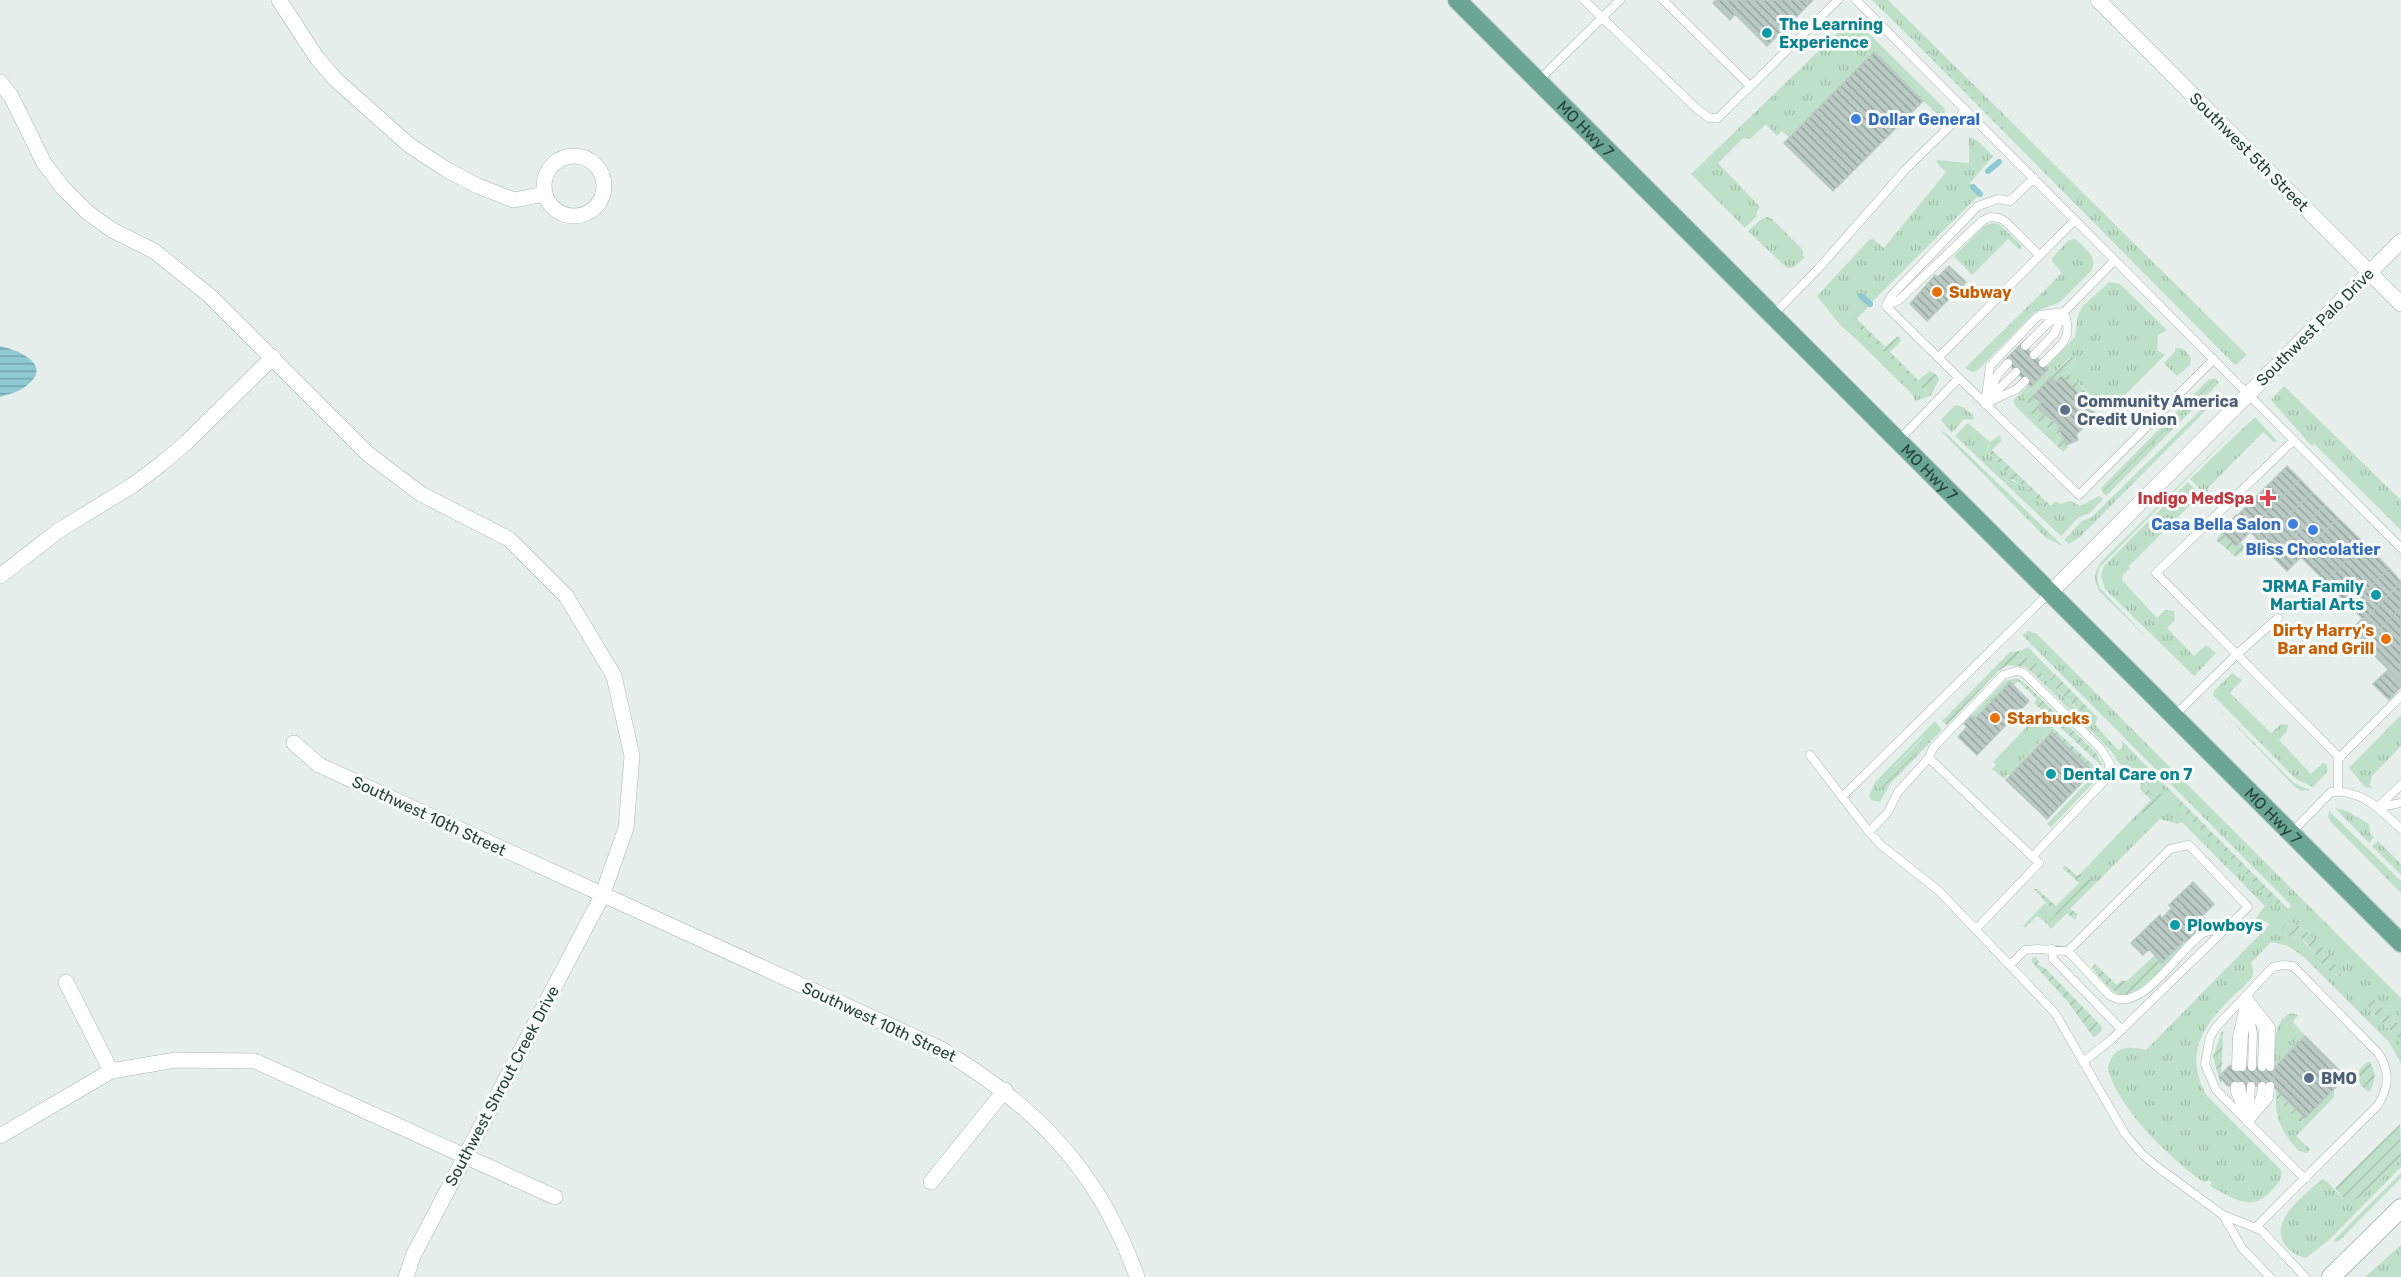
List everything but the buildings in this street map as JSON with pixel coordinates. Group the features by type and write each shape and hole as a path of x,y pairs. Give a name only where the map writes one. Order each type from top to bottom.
{"main road":[{"name":"MO Hwy 7","path":"1457,0 2401,943"},
{"path":"2331,1277 2401,1208"}],"street":[{"path":"279,0 317,58 335,79 409,145 447,170 478,186 514,200 545,194"},
{"name":"Southwest 5th Street","path":"2098,0 2401,304"},
{"path":"0,82 11,96 44,164 63,188 96,218 112,230 154,251 202,289 273,357 368,454 421,494 509,539 566,596 614,676 632,756 626,828 602,896"},
{"name":"Southwest Palo Drive","path":"2051,592 2401,241"},
{"path":"0,576 57,531 134,485 161,465 273,357"},
{"name":"Southwest 10th Street","path":"294,743 319,765 939,1048 1005,1090 1056,1139 1083,1172 1116,1226 1137,1277"},
{"name":"Southwest Shrout Creek Drive","path":"406,1277 413,1256 602,896"},
{"path":"66,982 111,1071"},
{"path":"0,1136 111,1071 176,1060 255,1061 555,1197"},
{"path":"931,1182 1005,1090"}],"lane":[{"path":"1584,0 1709,118 1718,118 1838,0"},
{"path":"1538,81 1620,0"},
{"path":"1663,0 1750,86"},
{"path":"1856,0 2401,548"},
{"path":"1773,315 1818,269 1906,169 1966,110"},
{"path":"1886,306 1891,296 1978,206 1998,199 2010,201 2034,178"},
{"path":"1886,306 1899,300 1975,226 1990,217 2005,221 2039,255"},
{"path":"1938,357 2075,220"},
{"path":"2025,346 2047,324 2064,312 2115,260"},
{"path":"1886,306 2079,495 2214,359"},
{"path":"2034,355 2054,334 2064,312"},
{"path":"2043,363 2069,333 2069,325 2064,312"},
{"path":"1985,404 1990,366 2040,315 2064,312"},
{"path":"1985,404 1998,374 2008,363"},
{"path":"1985,404 2016,372"},
{"path":"1898,441 1959,378"},
{"path":"1985,404 2017,389 2025,381"},
{"path":"2294,440 2156,573 2340,758"},
{"path":"1842,797 2051,592"},
{"path":"2174,716 2236,655 2278,618"},
{"path":"1869,832 1888,812 1898,792 1929,758 1933,748 2003,675 2017,671 2024,673 2101,749 2110,764 2106,779 2033,856"},
{"path":"2338,791 2340,758 2401,696"},
{"path":"1810,755 1882,846 1939,891 2055,1013 2125,1134 2142,1154 2223,1215 2261,1230 2305,1277"},
{"path":"1929,758 2039,862 1976,929"},
{"path":"2378,807 2401,785"},
{"path":"2291,833 2331,792 2347,790 2378,807 2401,829"},
{"path":"2378,807 2401,803"},
{"path":"2068,951 2170,849 2189,844 2248,907 2122,1030 2083,1062"},
{"path":"2010,965 2025,950 2068,951 2109,995 2115,999 2129,1000 2146,990 2204,932 2226,929"},
{"path":"2052,950 2053,959 2122,1030"},
{"path":"2255,1228 2305,1179 2378,1106 2386,1092 2387,1066 2379,1054 2293,966 2283,965 2273,967 2217,1026 2210,1037 2205,1064 2208,1077 2216,1090 2305,1179"},
{"path":"2246,995 2253,1034 2252,1067"},
{"path":"2239,1067 2246,995"},
{"path":"2246,995 2271,1027 2266,1067"},
{"path":"2238,1086 2235,1092 2248,1123"},
{"path":"2248,1123 2251,1086"},
{"path":"2248,1123 2266,1086"},
{"path":"2223,1215 2242,1248 2270,1277"}],"green space":[{"path":"1872,0 1888,0 2247,355 2236,365 2234,364 2009,137 2009,133 1914,38 1911,38"},
{"path":"1853,18 1944,108 1945,112 1941,116 1938,115 1874,52 1789,137 1782,131 1777,136 1766,124 1750,139 1743,138 1718,163 1760,207 1757,216 1745,228 1691,174"},
{"path":"1911,38 1914,38 2009,133 2009,137"},
{"path":"1969,137 1978,141 1993,156 1970,183 1979,195 1871,303 1862,296 1861,298 1869,306 1854,322 1930,396 1915,401 1912,394 1840,325 1817,296 1869,240 1873,239 1884,248 1946,172 1937,160 1969,163"},
{"path":"1766,217 1771,218 1803,250 1805,257 1794,267 1787,268 1748,231"},
{"path":"1992,223 1999,224 2022,246 2019,249 2008,239 1972,275 1954,256 1984,226"},
{"path":"2076,239 2092,257 2091,271 2060,302 2035,312 1978,370 1972,372 1965,368 2062,273 2052,258 2069,240"},
{"path":"2109,282 2120,284 2167,330 2158,335 2157,350 2165,355 2112,408 2109,406 2105,409 2068,373 2077,363 2073,358 2069,358 2055,372 2047,366 2075,337 2078,315 2083,306"},
{"path":"1856,318 1885,347 1900,337 1901,341 1890,352 1918,380 1930,371 1938,376 1939,380 1930,396 1854,323"},
{"path":"2175,348 2184,349 2191,358 2190,365 2177,376 2164,363 2175,352"},
{"path":"2072,357 2077,363 2068,373 2095,401 2089,407 2061,376 2056,382 2051,377 2033,395 2041,403 2040,412 2062,427 2059,429 2068,447 2063,452 2055,444 2059,439 2057,433 2035,419 2023,397 2033,387 2030,384 2047,366 2055,372"},
{"path":"2209,379 2216,379 2103,492 2101,488"},
{"path":"2216,379 2219,382 2213,389 2106,496 2103,492"},
{"path":"2030,384 2033,386 2023,397 2034,418 2057,433 2059,439 2055,444 2016,407 2013,401"},
{"path":"2284,386 2401,500 2401,530 2314,444 2312,446 2271,400"},
{"path":"2221,390 2214,402 2080,537 2069,544 2064,540 2082,521 2092,517"},
{"path":"1955,405 1963,407 1973,415 1974,420 1964,419 1952,433 1941,420"},
{"path":"2248,417 2099,568 2097,578 2100,588 2150,641 2100,592 2095,580 2097,569 2101,562"},
{"path":"2255,417 2277,441 2274,442 2263,432 2207,489 2216,503 2190,479"},
{"path":"1968,423 1990,442 1987,448 1988,453 2003,467 2012,481 2021,484 2047,509 2056,501 2060,504 2070,501 2080,506 2099,496 2103,499 2090,513 2079,517 2061,536 1955,436"},
{"path":"1940,430 1948,435 2063,546 2046,538"},
{"path":"2000,435 2001,441 1992,450 2051,506 2048,510 2021,484 2009,478 2003,467 1987,451 1990,442"},
{"path":"2188,482 2212,507 2207,507 2197,498 2129,566 2122,580 2157,618 2165,610 2174,611 2175,620 2167,628 2194,656 2206,645 2216,653 2194,676 2105,589 2101,576 2104,566"},
{"path":"2227,525 2226,528 2246,548 2236,557 2216,540"},
{"path":"2028,631 2037,634 2401,998 2401,1027 2376,1001 2371,1011 2401,1041 2401,1063 2389,1042 2304,957 2288,946 2271,942 2251,963 2253,971 2250,980 2212,1019 2205,1030 2197,1054 2197,1067 2207,1096 2281,1170 2276,1186 2257,1201 2236,1200 2213,1188 2210,1185 2212,1182 2202,1181 2175,1159 2133,1115 2113,1083 2108,1068 2113,1056 2122,1049 2146,1050 2270,924 2256,918 2265,906 2182,822 2177,824 2160,819 2094,885 2090,879 2080,874 2140,811 2143,814 2148,812 2158,793 2152,793 2135,770 2130,773 2118,762 2112,752 2041,681 2043,678 2039,668 2020,651 2028,647 2054,674 2050,678 2056,689 2080,712 2089,709 2098,718 2095,725 2119,750 2122,748 2122,741 2175,795 2175,802 2204,834 2253,880 2259,890 2288,909 2291,905 2023,635","holes":["2290,922 2308,933 2342,974 2336,976 2298,937 2283,934"]},
{"path":"2020,651 2039,666 2043,678 2041,681 2026,667 2008,665 1998,671 1947,725 1942,721 2010,652"},
{"path":"2232,673 2242,680 2230,693 2271,733 2281,724 2288,725 2287,731 2279,740 2311,774 2323,763 2326,764 2328,771 2313,787 2296,779 2213,695 2214,691"},
{"path":"2055,674 2089,709 2081,712 2052,685 2050,679"},
{"path":"2017,678 2026,684 2097,754 2103,767 2034,703 2037,699 2018,681 1975,719 1971,716 2005,681"},
{"path":"2213,702 2294,783 2310,790 2301,791 2294,786"},
{"path":"2039,714 2053,728 2047,730 2045,736 2004,779 1992,769 1996,765 1993,762"},
{"path":"2401,715 2401,746 2372,776 2370,785 2373,788 2365,787 2349,768"},
{"path":"1935,721 1942,730 1890,784 1880,802 1871,800 1869,796 1875,782","holes":["1923,737 1928,741 1883,788 1895,766"]},
{"path":"2053,728 2096,768 2093,771 2010,776 2008,773 2045,737 2047,730"},
{"path":"1925,736 1928,741 1883,788 1879,788 1879,783"},
{"path":"2137,770 2150,791 2161,794 2165,799 2160,807 2143,814 2140,811 2151,800 2140,789 2141,784 2130,773"},
{"path":"2097,772 2102,773 2051,827 2047,824"},
{"path":"2175,795 2288,909 2282,908 2257,888 2252,880 2213,840 2204,834 2175,802"},
{"path":"2335,808 2347,811 2369,824 2370,833 2374,837 2369,843"},
{"path":"2329,811 2401,881 2401,893 2331,822 2328,817"},
{"path":"2378,841 2401,864 2401,875 2372,846"},
{"path":"2065,865 2077,876 2080,874 2090,879 2094,885 2070,909 2078,914 2075,920 2067,913 2051,929 2047,924 2056,914 2034,889 2037,889 2056,906 2079,883 2063,868"},
{"path":"2045,903 2057,914 2047,924 2037,916 2025,928 2023,926"},
{"path":"2290,922 2312,936 2341,971 2341,976 2330,971 2302,939 2283,934 2282,928"},
{"path":"2185,940 2187,942 2155,976 2146,984 2127,994 2119,994 2112,989 2092,968 2095,964 2117,985 2121,981 2127,981 2155,955 2162,962"},
{"path":"2036,957 2039,962 2037,964 2046,969 2102,1027 2101,1032 2094,1037 2092,1035 2068,1002 2032,962 2032,958"},
{"path":"2367,996 2376,1001 2401,1027 2401,1041 2371,1011 2364,1000"},
{"path":"2292,1013 2298,1015 2293,1022 2305,1036 2275,1067 2277,1028 2285,1017"},
{"path":"2223,1032 2221,1085 2213,1057"},
{"path":"2370,1062 2374,1076 2372,1087 2368,1092 2360,1084 2359,1070"},
{"path":"2334,1089 2334,1097 2305,1127 2276,1098 2276,1090 2305,1118"},
{"path":"2276,1098 2305,1127 2296,1136 2310,1149 2307,1153 2299,1151 2285,1134 2277,1114"},
{"path":"2400,1124 2401,1158 2361,1196 2349,1201 2341,1196 2335,1188"},
{"path":"2401,1158 2401,1167 2329,1240 2306,1258 2295,1254 2286,1246 2281,1237 2284,1218 2298,1200 2322,1179 2343,1198 2352,1200 2367,1191"},
{"path":"2401,1173 2401,1178 2340,1240 2337,1242 2334,1240"},
{"path":"2401,1245 2401,1277 2365,1277"}],"water":[{"path":"0,346 24,355 31,360 37,371 34,378 23,388 0,397"}],"waterway":[{"path":"1988,171 1999,162"},
{"path":"1973,187 1980,194"},
{"path":"1861,296 1870,304"}],"place":[{"name":"The Learning Experience","path":"1767,33"},
{"name":"Dollar General","path":"1856,119"},
{"name":"Subway","path":"1937,292"},
{"name":"Community America Credit Union","path":"2065,410"},
{"name":"Indigo MedSpa","path":"2268,498"},
{"name":"Casa Bella Salon","path":"2293,524"},
{"name":"Bliss Chocolatier","path":"2313,530"},
{"name":"JRMA Family Martial Arts","path":"2376,595"},
{"name":"Dirty Harry's Bar and Grill","path":"2386,639"},
{"name":"Starbucks","path":"1995,718"},
{"name":"Dental Care on 7","path":"2051,774"},
{"name":"Plowboys","path":"2175,925"},
{"name":"BMO","path":"2309,1078"}]}
